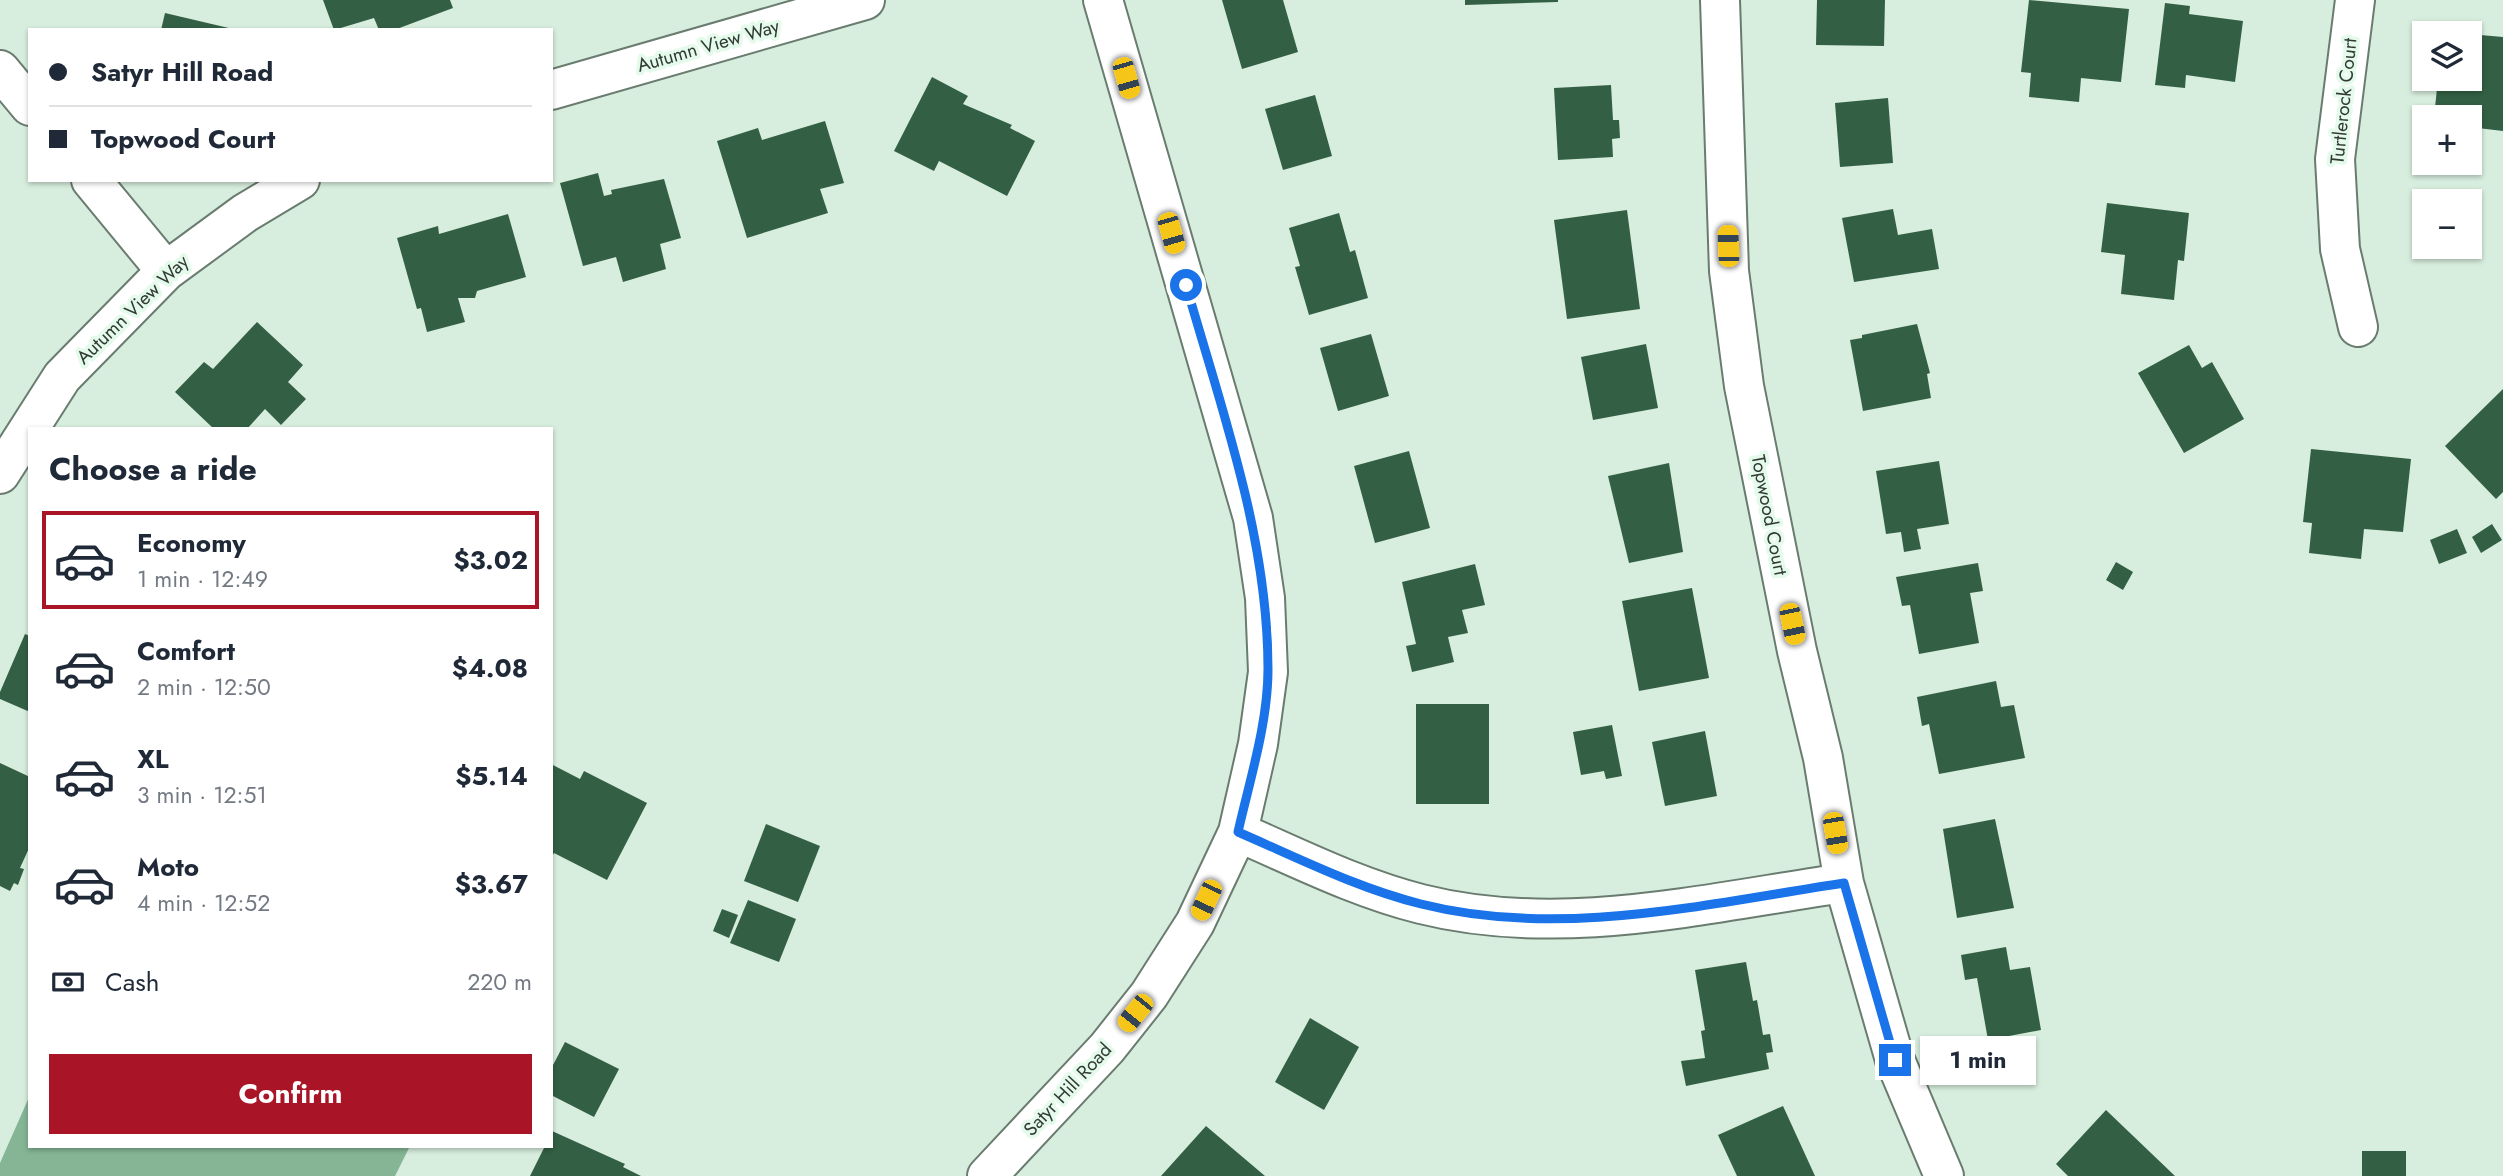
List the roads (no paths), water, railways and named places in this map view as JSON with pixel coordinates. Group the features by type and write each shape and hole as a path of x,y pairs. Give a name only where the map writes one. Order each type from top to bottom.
{"street":[{"name":"Autumn View Way","path":"553,89 865,0"},
{"name":"Satyr Hill Road","path":"987,1176 1107,1048 1149,995 1195,923 1238,832 1258,744 1268,672 1265,598 1253,518 1104,0"},
{"name":"Topwood Court","path":"1720,0 1729,271 1744,386 1797,651 1823,758 1844,883 1895,1060 1944,1176"},
{"name":"Turtlerock Court","path":"2355,0 2334,159 2340,249 2358,327"},
{"path":"0,70 28,104"},
{"path":"93,182 166,271"},
{"name":"Autumn View Way","path":"30,427 62,377 166,271 245,213 297,182"},
{"name":"Autumn View Way","path":"0,474 28,430"},
{"path":"1238,832 1372,890 1423,904 1495,918 1569,920 1844,883"}]}
